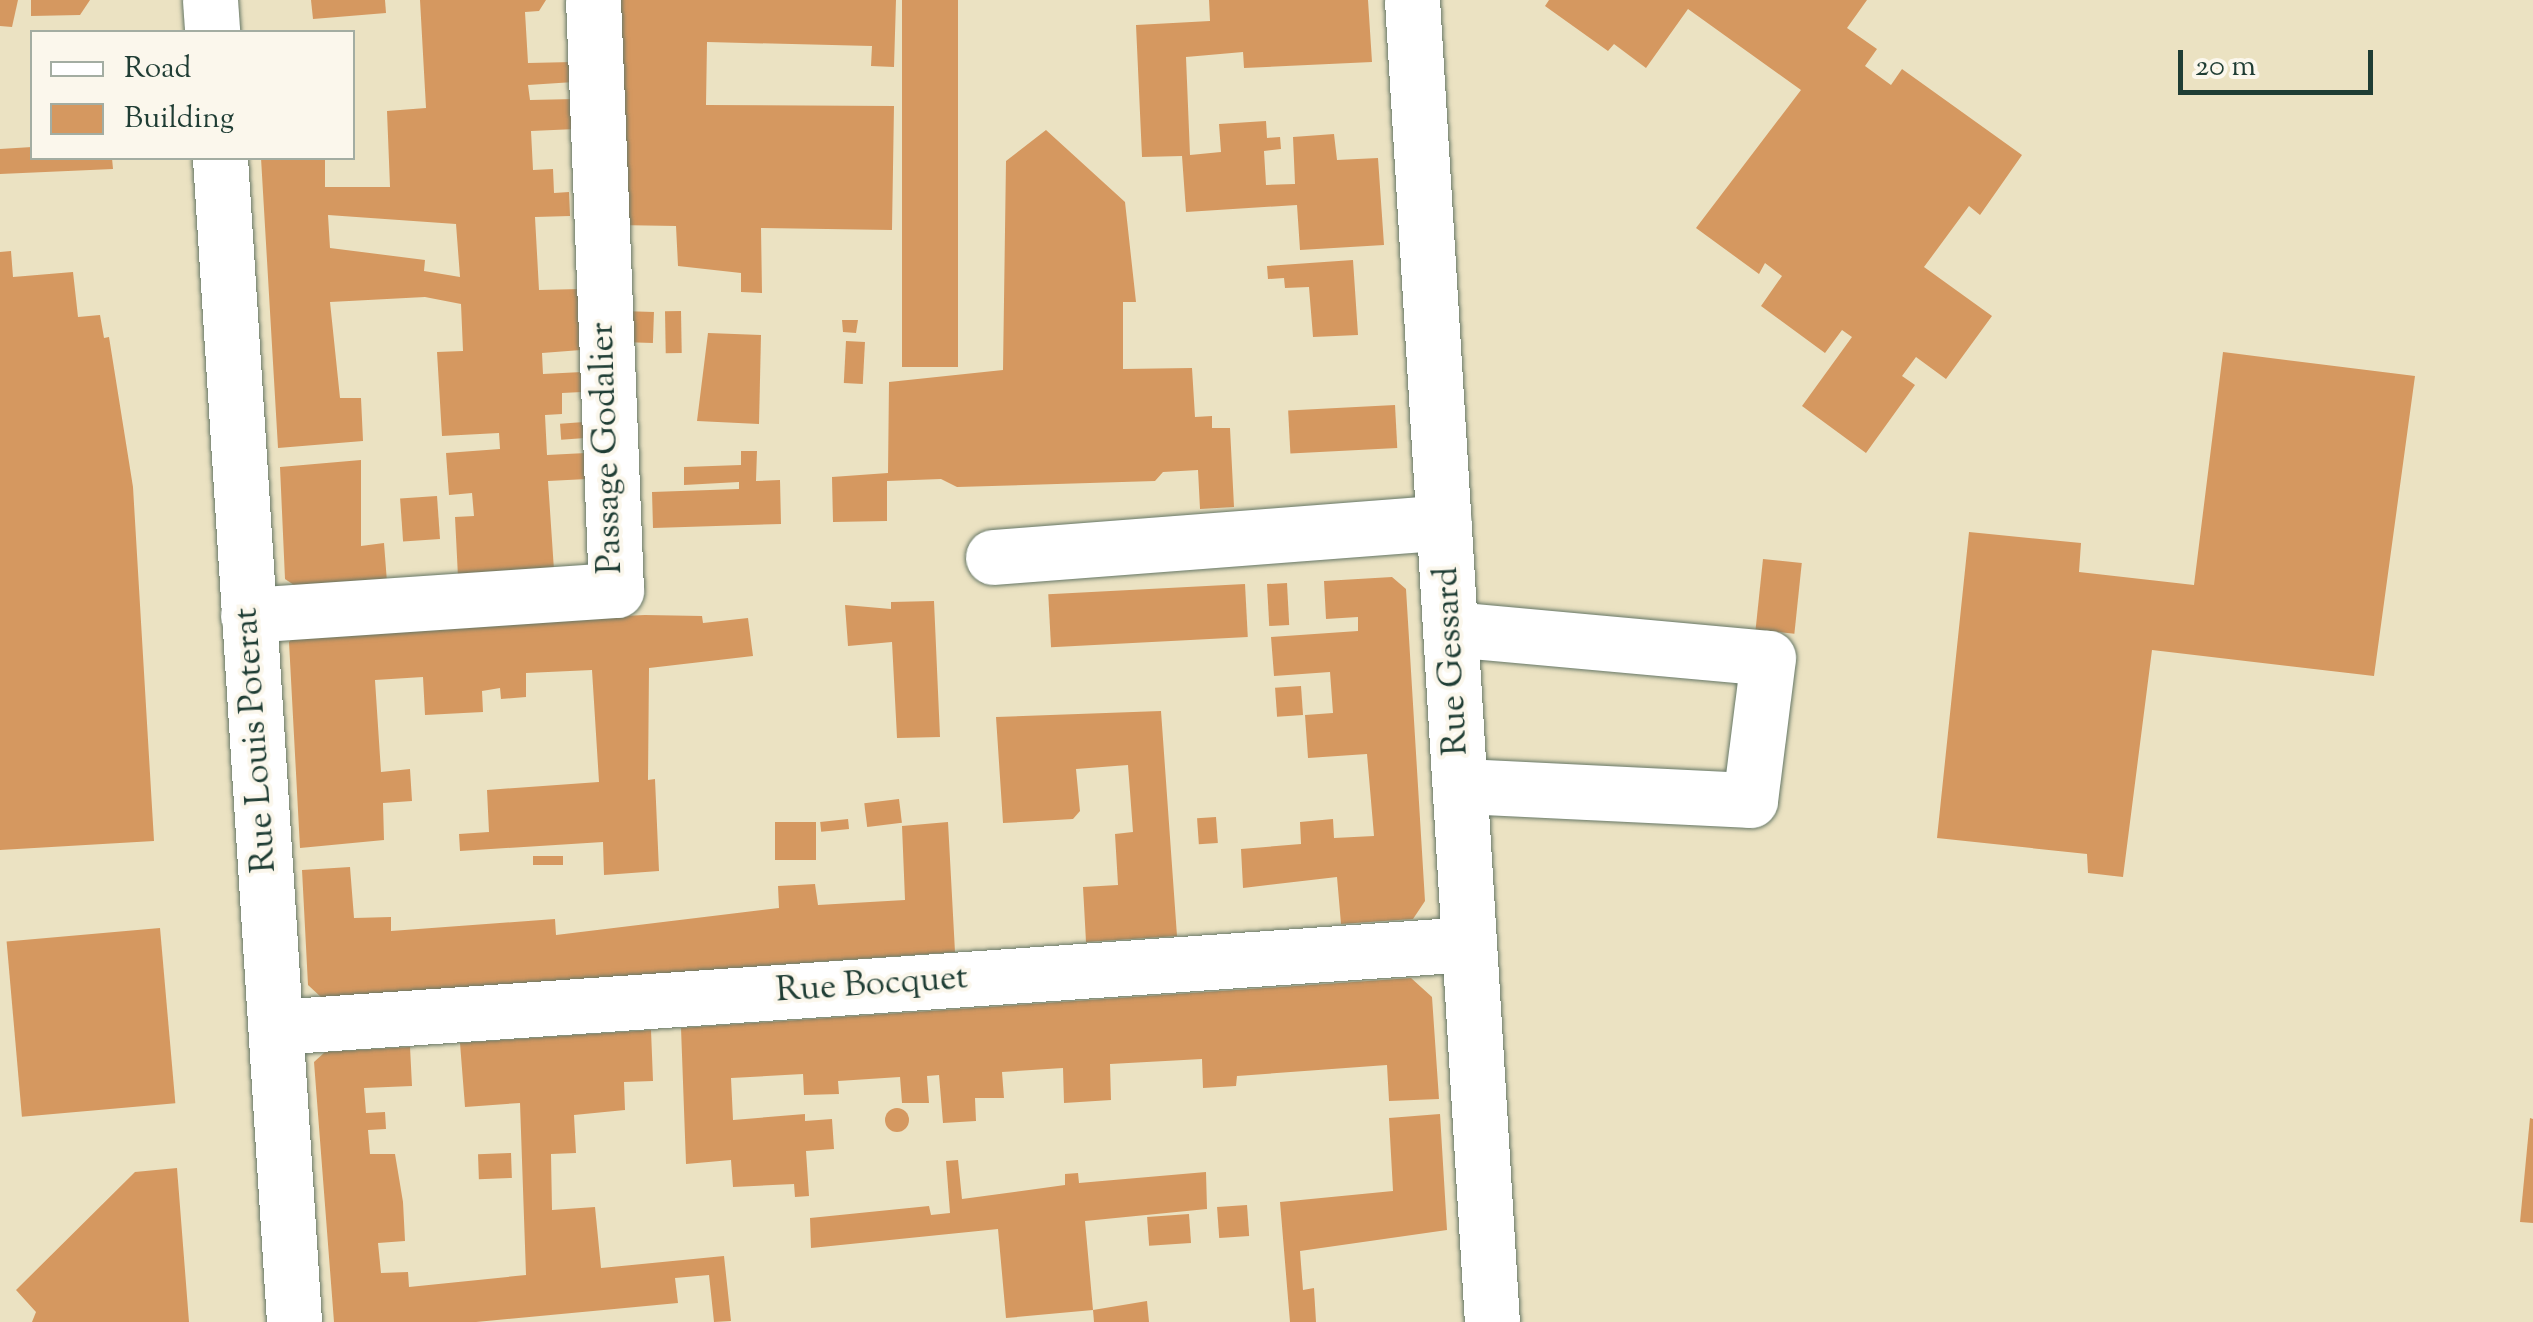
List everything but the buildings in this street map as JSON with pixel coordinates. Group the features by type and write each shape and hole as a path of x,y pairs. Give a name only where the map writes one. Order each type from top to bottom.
{"street":[{"path":"210,0 212,30"},
{"name":"Passage Godalier","path":"248,615 616,590 593,0"},
{"name":"Rue Gessard","path":"1412,0 1492,1322"},
{"name":"Rue Louis Poterat","path":"220,160 294,1322"},
{"path":"993,557 1444,522"},
{"path":"1451,629 1768,658 1750,800 1460,786"},
{"name":"Rue Bocquet","path":"276,1027 1469,944"}]}
